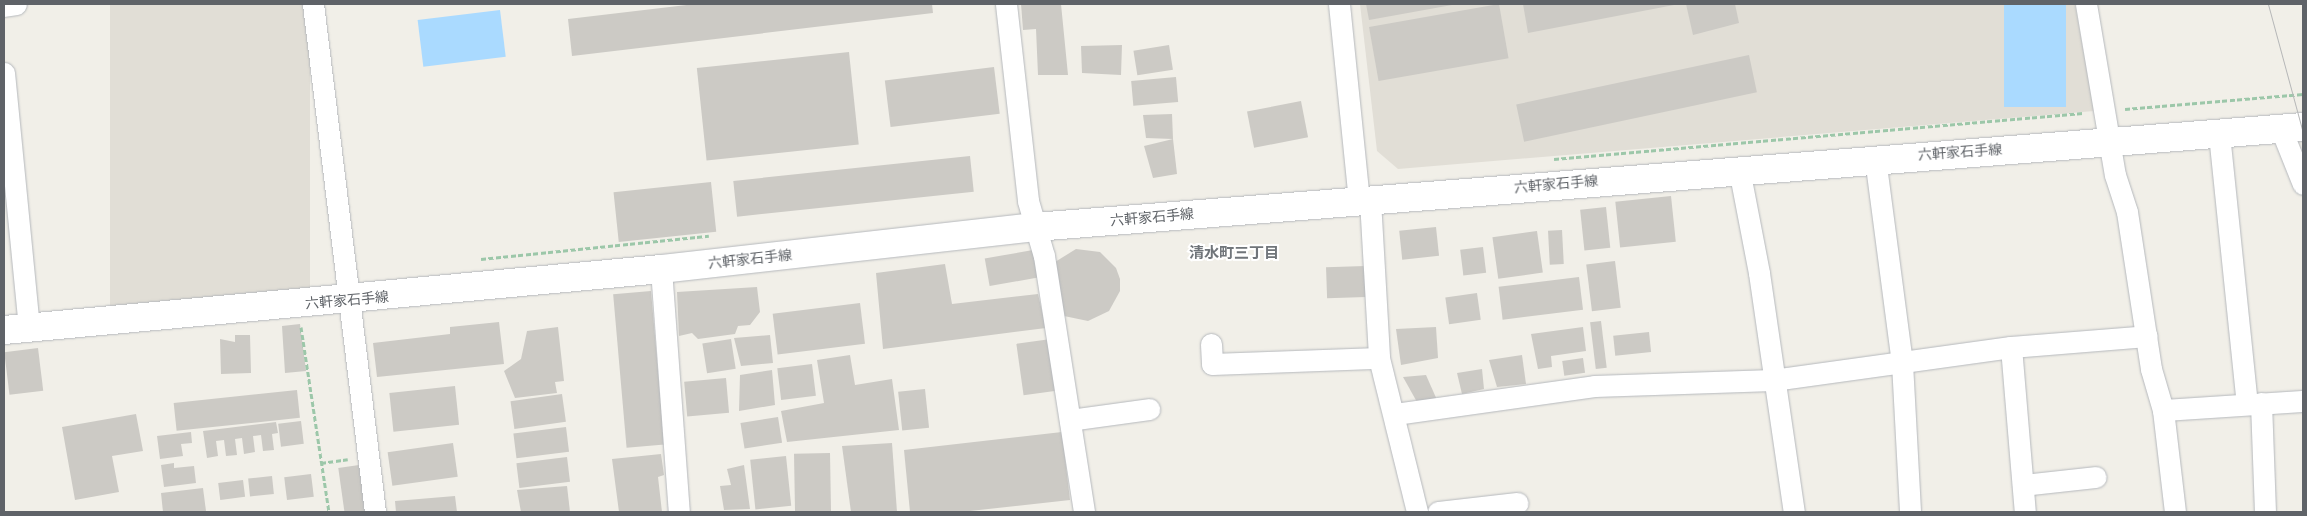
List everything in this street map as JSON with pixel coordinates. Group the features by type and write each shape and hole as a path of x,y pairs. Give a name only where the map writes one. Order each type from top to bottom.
{"main road":[{"name":"六軒家石手線","path":"16,329 350,300 661,269 1035,227 1875,158 2292,128"}],"street":[{"path":"4,6 16,4"},
{"path":"313,4 374,512"},
{"path":"1006,4 1028,201 1044,256 1084,512"},
{"path":"1339,4 1365,200 1379,358 1395,414 1417,512"},
{"path":"2086,4 2109,141 2127,212 2151,369 2163,410 2175,512"},
{"path":"4,73 16,329"},
{"path":"2292,128 2303,184"},
{"path":"2218,134 2254,404 2265,512"},
{"path":"1875,158 1902,363 1910,512"},
{"path":"1739,169 1759,273 1773,380 1794,512"},
{"path":"661,269 678,512"},
{"path":"1395,414 1594,386 1773,380 2011,347 2147,336"},
{"path":"1211,344 1212,364 1379,358"},
{"path":"2011,347 2025,512"},
{"path":"2163,410 2303,401"},
{"path":"1070,420 1149,409"},
{"path":"2023,485 2096,476"},
{"path":"1438,512 1517,504"}],"path":[{"path":"300,324 329,512"}],"shaded area":[{"path":"110,4 310,4 310,306 110,306"},
{"path":"1360,4 2075,4 2094,111 1398,169 1377,151"}],"water":[{"path":"2004,4 2066,4 2066,107 2004,107"},
{"path":"500,10 506,57 423,67 418,20"}],"building":[{"path":"695,4 932,4 933,13 572,56 568,19"},
{"path":"1021,4 1061,4 1068,75 1038,75 1036,29 1023,30"},
{"path":"1366,4 1452,4 1452,5 1369,20"},
{"path":"1499,4 1509,58 1379,81 1369,27"},
{"path":"1523,4 1674,4 1674,5 1528,33"},
{"path":"1686,4 1735,4 1739,23 1693,35"},
{"path":"1122,45 1121,75 1082,73 1081,46"},
{"path":"1169,45 1173,70 1137,75 1133,51"},
{"path":"849,52 859,144 707,160 697,68"},
{"path":"1749,55 1757,92 1524,142 1516,104"},
{"path":"994,67 1000,114 891,127 885,80"},
{"path":"1176,77 1178,102 1133,106 1131,81"},
{"path":"1301,101 1308,137 1254,148 1247,111"},
{"path":"1172,114 1173,139 1146,138 1143,115"},
{"path":"1173,139 1177,174 1153,178 1144,146"},
{"path":"970,156 974,192 737,217 733,181"},
{"path":"711,182 716,232 619,242 614,192"},
{"path":"1671,196 1676,242 1620,248 1615,202"},
{"path":"1606,207 1610,248 1584,250 1580,210"},
{"path":"1436,227 1439,256 1402,260 1399,231"},
{"path":"1562,230 1564,264 1550,265 1548,231"},
{"path":"1537,231 1543,273 1498,279 1492,237"},
{"path":"1483,247 1486,273 1463,276 1460,250"},
{"path":"1076,249 1100,252 1116,268 1120,279 1120,291 1109,311 1088,321 1064,316 1055,262"},
{"path":"1033,250 1038,278 990,286 985,259"},
{"path":"1615,261 1621,308 1592,311 1586,265"},
{"path":"945,264 952,304 1038,294 1046,328 883,349 876,273"},
{"path":"1365,266 1366,297 1327,298 1326,267"},
{"path":"1579,277 1583,310 1503,320 1499,287"},
{"path":"757,287 760,312 750,325 738,326 735,334 698,339 692,333 679,336 677,292"},
{"path":"651,291 664,444 627,448 613,294"},
{"path":"1477,293 1481,320 1449,324 1445,297"},
{"path":"860,303 865,344 778,354 773,314"},
{"path":"1601,321 1607,368 1596,369 1590,322"},
{"path":"499,322 504,364 377,377 373,343 450,334 450,327"},
{"path":"300,324 306,371 285,373 282,326"},
{"path":"558,327 564,381 555,382 557,393 515,398 504,371 521,359 527,331"},
{"path":"1436,327 1438,358 1401,365 1396,329"},
{"path":"1583,327 1586,351 1551,356 1552,367 1538,369 1531,334"},
{"path":"1649,332 1651,352 1615,356 1613,336"},
{"path":"235,335 250,335 251,373 221,374 220,339 235,342"},
{"path":"770,335 773,363 741,366 734,338"},
{"path":"731,339 736,369 707,373 702,344"},
{"path":"1051,339 1058,390 1024,395 1016,344"},
{"path":"38,348 43,391 9,395 4,352"},
{"path":"850,355 855,385 892,379 899,430 787,442 781,411 824,403 817,360"},
{"path":"1522,355 1526,384 1497,387 1489,360"},
{"path":"1583,358 1585,373 1564,376 1562,361"},
{"path":"812,364 816,396 781,400 777,368"},
{"path":"1482,369 1484,389 1462,394 1457,373"},
{"path":"772,370 775,405 739,411 740,375"},
{"path":"1426,375 1437,400 1417,402 1403,377"},
{"path":"726,378 729,413 687,417 684,382"},
{"path":"455,386 459,425 393,432 389,393"},
{"path":"925,389 929,428 902,431 898,392"},
{"path":"297,390 300,418 177,431 174,403"},
{"path":"562,394 566,422 514,429 511,401"},
{"path":"136,414 143,451 112,456 119,492 75,500 62,427"},
{"path":"778,417 782,443 745,449 740,423"},
{"path":"301,421 304,444 281,447 278,424"},
{"path":"276,422 278,433 272,434 274,450 263,451 261,435 253,436 255,452 244,454 242,438 235,439 237,455 226,456 224,440 216,441 218,456 207,458 203,431"},
{"path":"566,427 569,452 516,458 513,433"},
{"path":"191,432 192,443 181,444 183,456 160,459 157,436"},
{"path":"1062,432 1070,500 961,512 910,512 904,450"},
{"path":"453,443 458,477 392,486 388,452"},
{"path":"892,443 897,512 851,512 842,446"},
{"path":"830,453 831,512 795,512 794,454"},
{"path":"661,454 664,475 658,477 662,512 619,512 612,459"},
{"path":"786,456 791,506 755,509 750,460"},
{"path":"567,457 570,482 519,488 516,463"},
{"path":"174,463 174,468 194,466 196,483 164,487 161,465"},
{"path":"366,464 373,512 344,512 338,468"},
{"path":"744,465 750,509 724,510 720,486 731,485 727,469"},
{"path":"311,474 314,497 287,500 284,477"},
{"path":"272,476 274,494 250,496 248,479"},
{"path":"243,480 245,497 220,500 218,483"},
{"path":"567,486 570,512 521,512 517,490"},
{"path":"203,488 206,511 163,512 161,493"},
{"path":"455,496 457,512 396,512 395,501"}],"tram line":[{"path":"2268,4 2303,133"}],"district":[{"name":"清水町三丁目","path":"1234,253"}]}
